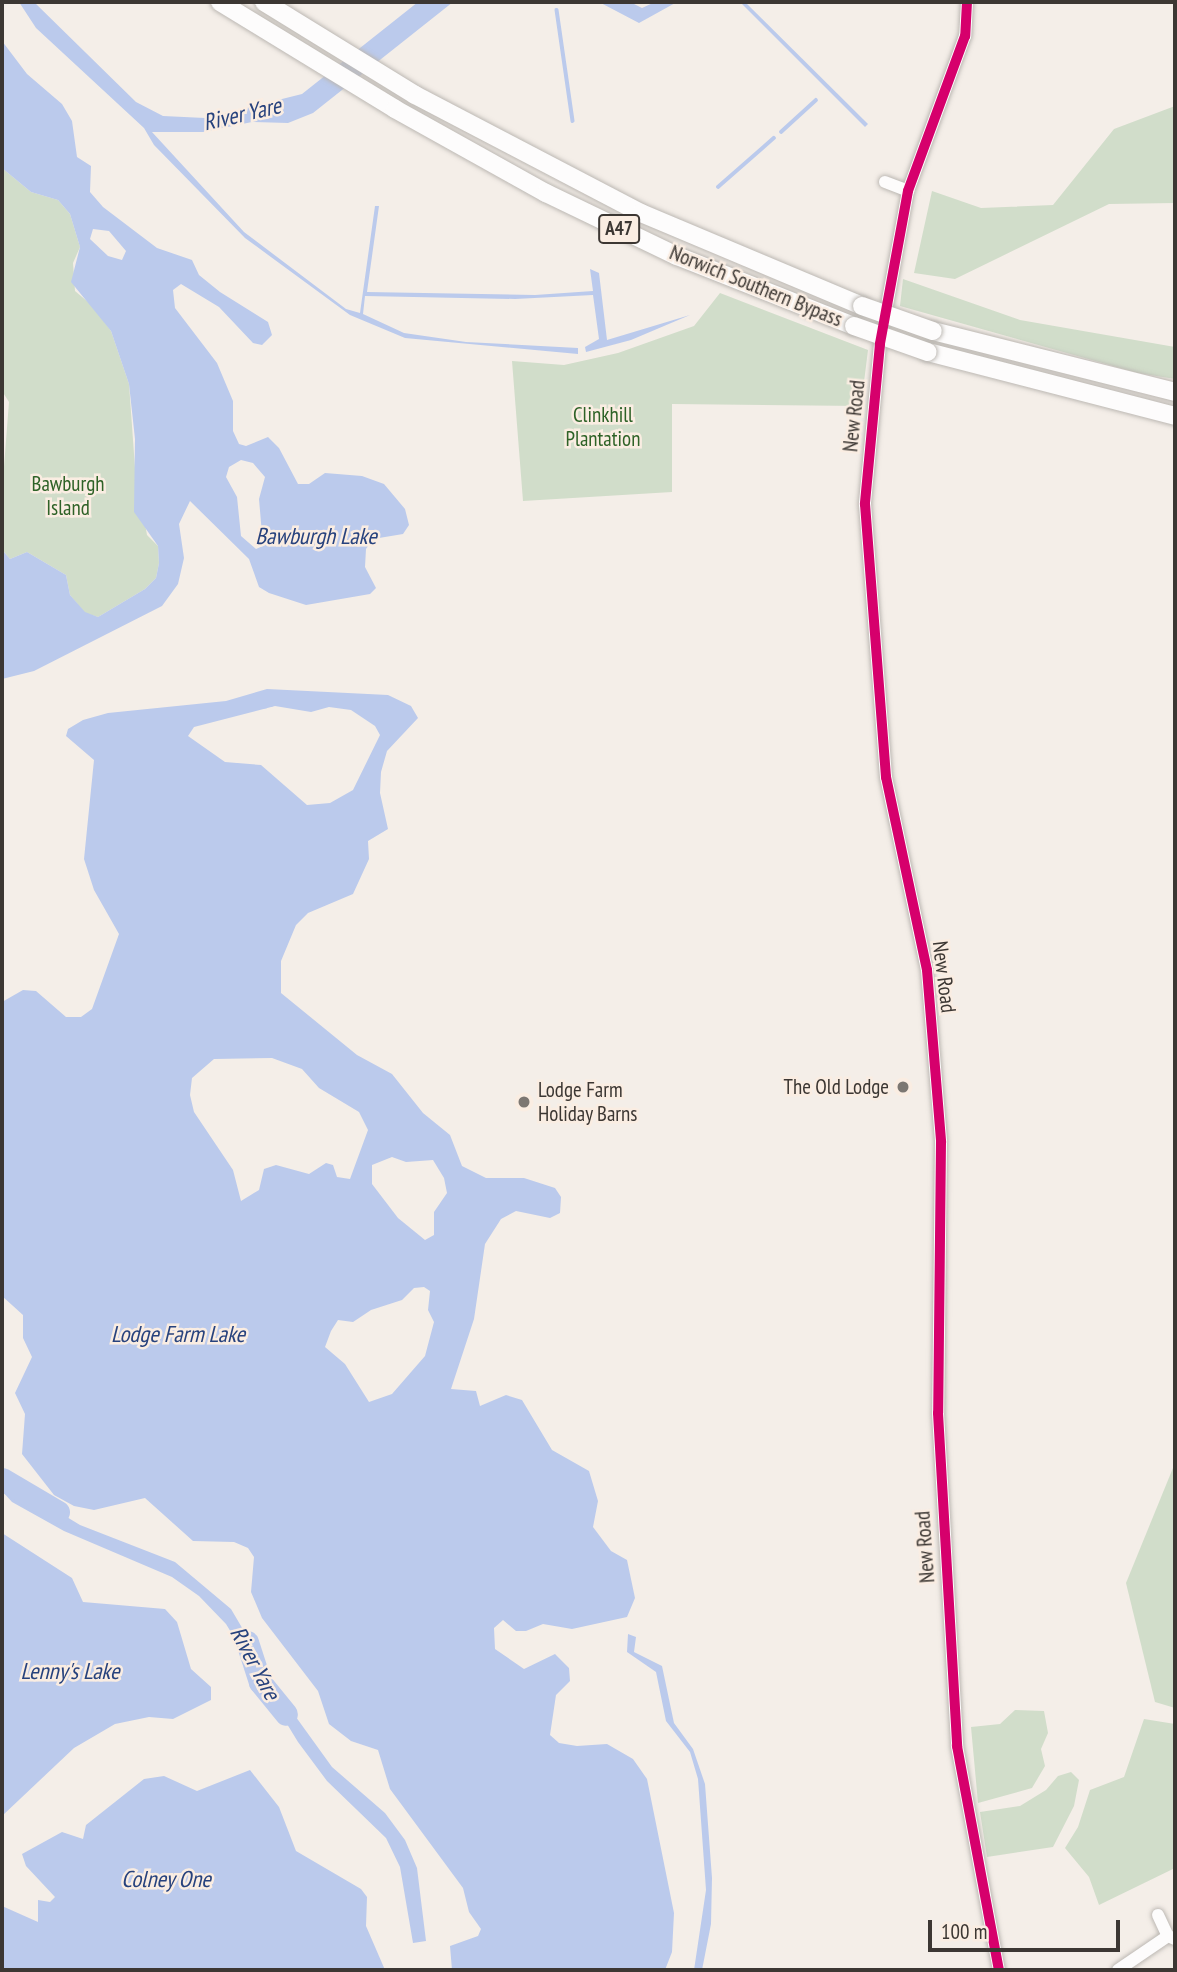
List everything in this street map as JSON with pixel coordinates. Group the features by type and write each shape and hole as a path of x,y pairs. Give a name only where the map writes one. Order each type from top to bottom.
{"highway":[{"name":"Norwich Southern Bypass","path":"220,2 396,109 606,223 854,326 928,352 1175,416"},
{"name":"Norwich Southern Bypass","path":"264,2 415,95 641,213 862,306 933,331 1175,392"}],"street":[{"name":"New Road","path":"967,2 965,36 908,191 880,344 865,504 886,777 927,970 941,1142 938,1413 957,1746 973,1816 981,1893 999,1970"},
{"path":"885,182 908,191"},
{"path":"1118,1970 1172,1938 1158,1914"}],"green space":[{"path":"1175,106 1175,203 1109,204 955,279 914,273 932,191 981,208 1053,205 1114,129"},
{"name":"Bawburgh Island","path":"2,168 31,192 58,200 70,214 80,247 73,263 75,291 94,307 111,331 129,384 135,468 147,535 158,546 159,563 156,578 145,589 98,617 85,613 70,595 66,575 27,552 10,559 4,552 2,492 9,402 2,391"},
{"path":"903,279 1020,320 1175,347 1175,379 1138,373 900,306"},
{"name":"Clinkhill Plantation","path":"720,293 868,350 861,406 672,404 672,492 523,501 512,361 564,365 618,353 694,326"},
{"path":"1175,1463 1175,1708 1155,1702 1126,1583"},
{"path":"1015,1710 1044,1711 1048,1733 1041,1749 1045,1766 1032,1788 978,1803 971,1727 1000,1724"},
{"path":"1144,1719 1175,1724 1175,1868 1099,1905 1089,1877 1065,1848 1078,1827 1090,1790 1124,1777"},
{"path":"1071,1772 1079,1780 1074,1806 1053,1847 987,1857 980,1812 1020,1806 1046,1790 1058,1776"}],"water":[{"path":"19,2 34,2 136,102 163,116 205,118 302,94 418,2 453,2 313,113 288,123 252,122 203,132 152,132 244,232 346,309 360,313 375,206 379,206 367,292 535,295 593,291 590,269 599,273 607,340 690,315 631,340 586,352 585,347 599,339 593,295 515,299 365,296 363,314 404,333 466,342 578,348 578,354 405,338 350,315 245,238 154,145 144,128 36,28"},
{"path":"599,2 630,2 642,8 655,2 677,2 639,23"},
{"path":"740,2 745,2 868,124 865,127"},
{"name":"Bawburgh Lake","path":"2,41 27,74 62,104 72,121 77,157 91,166 90,192 103,207 157,248 192,260 199,275 220,292 268,322 272,335 262,345 253,343 219,307 181,284 173,290 175,308 217,363 233,401 233,431 239,444 246,446 268,437 279,448 298,484 309,484 325,473 362,476 384,484 405,509 409,525 403,534 373,539 366,549 365,567 376,588 370,594 306,605 269,593 259,587 249,559 190,501 179,524 184,558 178,584 162,606 34,671 2,679 2,534 4,552 10,559 27,552 66,575 70,595 85,612 98,617 145,589 156,578 159,563 158,546 134,512 135,439 129,384 111,331 71,282 80,247 70,214 58,200 31,192 2,168","holes":["93,229 109,231 126,251 122,260 108,256 90,239","241,460 253,463 265,477 259,499 263,546 256,549 241,536 237,497 226,477 229,467"]},
{"name":"Lodge Farm Lake","path":"267,689 388,695 411,706 418,718 387,751 381,772 380,793 388,829 368,841 369,859 353,894 308,913 296,925 281,961 281,993 357,1055 392,1074 423,1113 450,1135 462,1166 486,1178 524,1178 555,1188 561,1197 560,1213 550,1218 516,1211 501,1219 485,1244 474,1319 451,1389 476,1391 480,1406 506,1395 522,1400 552,1450 589,1471 598,1501 593,1527 611,1551 627,1560 635,1598 627,1617 572,1629 543,1624 526,1631 516,1631 503,1620 494,1628 495,1649 524,1669 555,1654 569,1668 570,1681 556,1695 550,1735 559,1743 577,1746 607,1744 633,1759 647,1779 674,1913 672,1952 665,1970 452,1970 450,1946 478,1936 481,1929 469,1912 463,1888 390,1789 378,1750 351,1741 329,1724 318,1691 262,1618 251,1592 254,1557 248,1548 234,1542 193,1541 145,1498 94,1510 74,1506 54,1495 22,1454 25,1414 15,1393 32,1357 23,1338 23,1315 2,1296 2,1002 23,990 36,991 66,1017 81,1017 92,1009 119,934 94,890 84,859 94,760 66,736 68,729 83,720 108,713 226,701","holes":["275,706 311,712 329,707 351,710 375,726 380,735 353,790 330,803 307,805 261,765 225,762 188,736 194,727","272,1058 302,1069 319,1088 359,1112 368,1130 350,1179 337,1177 333,1165 326,1163 309,1174 276,1165 264,1169 259,1190 241,1201 233,1170 194,1112 190,1095 192,1078 214,1059","392,1157 406,1162 433,1160 444,1178 447,1193 434,1212 434,1235 425,1240 398,1218 372,1184 372,1165","424,1287 430,1291 428,1310 434,1322 425,1356 392,1394 369,1402 345,1364 325,1347 331,1331 338,1320 353,1322 371,1310 402,1300 414,1288"]},
{"path":"2,1473 14,1485 80,1525 175,1562 231,1609 288,1706 332,1767 385,1813 405,1840 417,1868 426,1941 413,1943 400,1867 386,1838 327,1781 298,1742 226,1624 199,1596 172,1577 64,1531 12,1502 2,1491"},
{"name":"Lenny's Lake","path":"2,1533 72,1578 83,1602 165,1609 177,1622 191,1669 211,1687 211,1700 173,1719 149,1717 115,1724 74,1748 2,1816"},
{"path":"628,1634 636,1637 634,1652 662,1666 674,1723 693,1749 705,1784 712,1878 711,1924 702,1970 694,1970 706,1890 698,1779 690,1752 666,1721 656,1672 627,1652"},
{"name":"Colney One","path":"250,1770 279,1807 296,1851 361,1889 367,1897 366,1926 385,1970 2,1970 2,1906 38,1922 38,1900 50,1902 55,1897 26,1866 22,1854 62,1832 83,1839 86,1825 144,1779 164,1776 197,1791"}],"waterway":[{"path":"557,10 573,121"},
{"path":"781,132 816,100"},
{"path":"718,187 774,138"},
{"name":"River Yare","path":"2,1479 58,1512"},
{"name":"River Yare","path":"247,1642 260,1682 286,1714"}],"cycle path":[{"path":"967,2 965,36 908,191 880,344 865,504 886,777 927,970 941,1142 938,1413 957,1746 999,1970"}],"place":[{"name":"The Old Lodge","path":"903,1087"},
{"name":"Lodge Farm Holiday Barns","path":"524,1102"}]}
